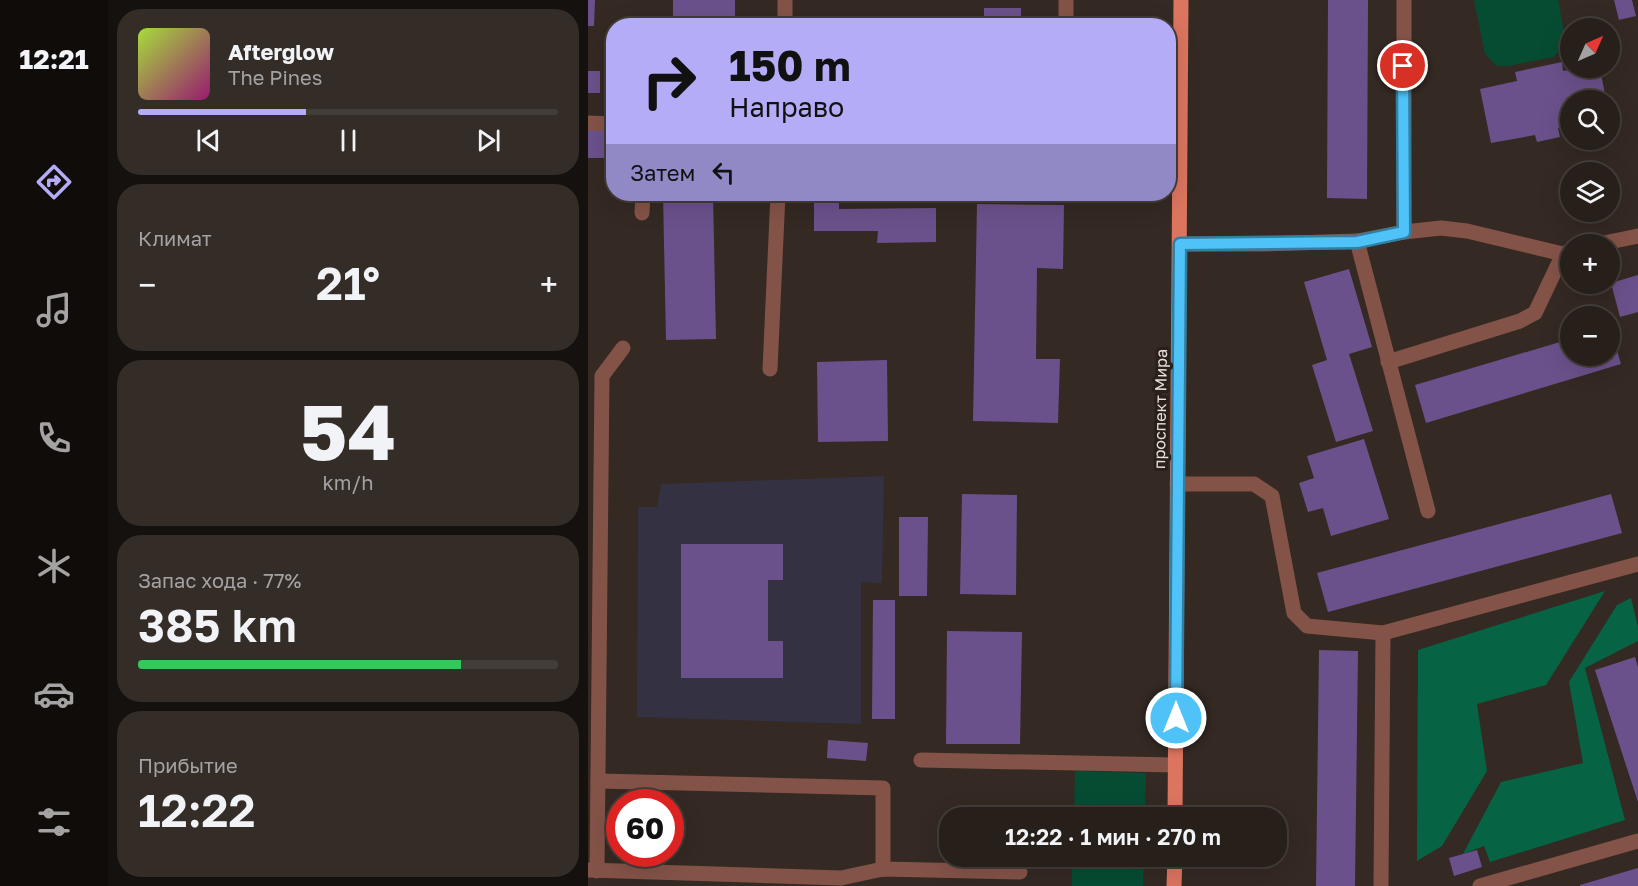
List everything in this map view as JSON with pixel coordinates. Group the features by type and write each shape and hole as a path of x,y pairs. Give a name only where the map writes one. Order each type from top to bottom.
{"main road":[{"name":"проспект Мира","path":"1175,807 1181,0"},
{"path":"1174,886 1175,867"}],"lane":[{"path":"785,0 785,18"},
{"path":"1066,0 1066,18"},
{"path":"1404,0 1404,232"},
{"path":"588,123 606,124"},
{"path":"642,201 642,213"},
{"path":"770,369 778,201"},
{"path":"1180,244 1357,242 1404,232 1441,228 1467,231 1560,251"},
{"path":"1620,240 1638,236"},
{"path":"1357,242 1428,511"},
{"path":"1388,362 1520,321 1536,313 1560,266"},
{"path":"623,348 595,376 598,781 592,870 647,879 841,878 883,869 1020,872"},
{"path":"1177,484 1254,484 1272,496 1294,613 1307,626 1383,633 1638,564"},
{"path":"1381,886 1383,633"},
{"path":"921,760 1175,765"},
{"path":"598,781 883,788 883,869"},
{"path":"1480,886 1638,841"}],"shaded area":[{"path":"884,476 882,583 861,582 861,724 637,717 638,507 657,507 661,484"}],"green space":[{"path":"1474,0 1558,0 1561,18 1560,50 1554,57 1497,66 1485,54"},
{"path":"1605,591 1546,685 1477,704 1487,771 1442,846 1417,861 1418,650"},
{"path":"1631,598 1638,627 1638,641 1585,668 1625,820 1490,862 1484,846 1463,854 1501,782 1583,763 1569,682 1617,605"},
{"path":"1075,771 1146,773 1145,807 1074,807"},
{"path":"1072,867 1144,867 1143,886 1072,886"}],"building":[{"path":"588,0 595,0 594,26 588,26"},
{"path":"673,0 735,0 735,18 673,18"},
{"path":"1328,0 1368,0 1367,199 1327,198"},
{"path":"1614,0 1632,0 1636,16 1620,20"},
{"path":"984,8 1021,8 1021,18 984,18"},
{"path":"813,17 838,17 838,18"},
{"path":"1560,62 1560,78 1602,78 1604,90 1560,90 1560,128 1558,128 1560,137 1537,142 1535,135 1491,143 1480,89 1517,81 1515,72"},
{"path":"588,71 600,71 600,93 588,93"},
{"path":"588,127 604,128 604,158 588,158"},
{"path":"663,201 713,201 716,339 666,340"},
{"path":"814,201 839,201 839,209 936,208 936,242 877,243 878,231 814,231"},
{"path":"977,204 1064,205 1063,269 1037,268 1036,359 1060,359 1058,423 973,421"},
{"path":"1349,269 1372,347 1349,354 1373,431 1336,442 1312,365 1327,360 1304,282"},
{"path":"1638,275 1638,312 1620,317 1620,306 1617,306 1614,294 1620,294 1620,280"},
{"path":"1560,342 1560,366 1614,366 1426,423 1415,385"},
{"path":"887,360 888,441 818,442 817,362"},
{"path":"1364,439 1389,519 1331,536 1323,508 1308,512 1299,483 1314,478 1307,456"},
{"path":"962,494 1017,495 1016,595 960,594"},
{"path":"1611,494 1622,533 1328,612 1317,573"},
{"path":"899,517 928,517 927,596 899,596"},
{"path":"681,544 783,544 783,580 768,580 768,641 783,641 783,678 681,678"},
{"path":"873,600 895,600 895,719 872,719"},
{"path":"947,631 1022,632 1020,744 946,744"},
{"path":"1319,650 1358,651 1355,886 1316,886"},
{"path":"1635,657 1638,667 1638,802 1595,670"},
{"path":"828,740 868,743 866,761 827,758"},
{"path":"1477,850 1482,867 1454,876 1449,858"},
{"path":"1638,868 1638,886 1580,886 1580,885"}],"route":[{"path":"1176,718 1180,244 1357,242 1404,232 1403,66"}]}
